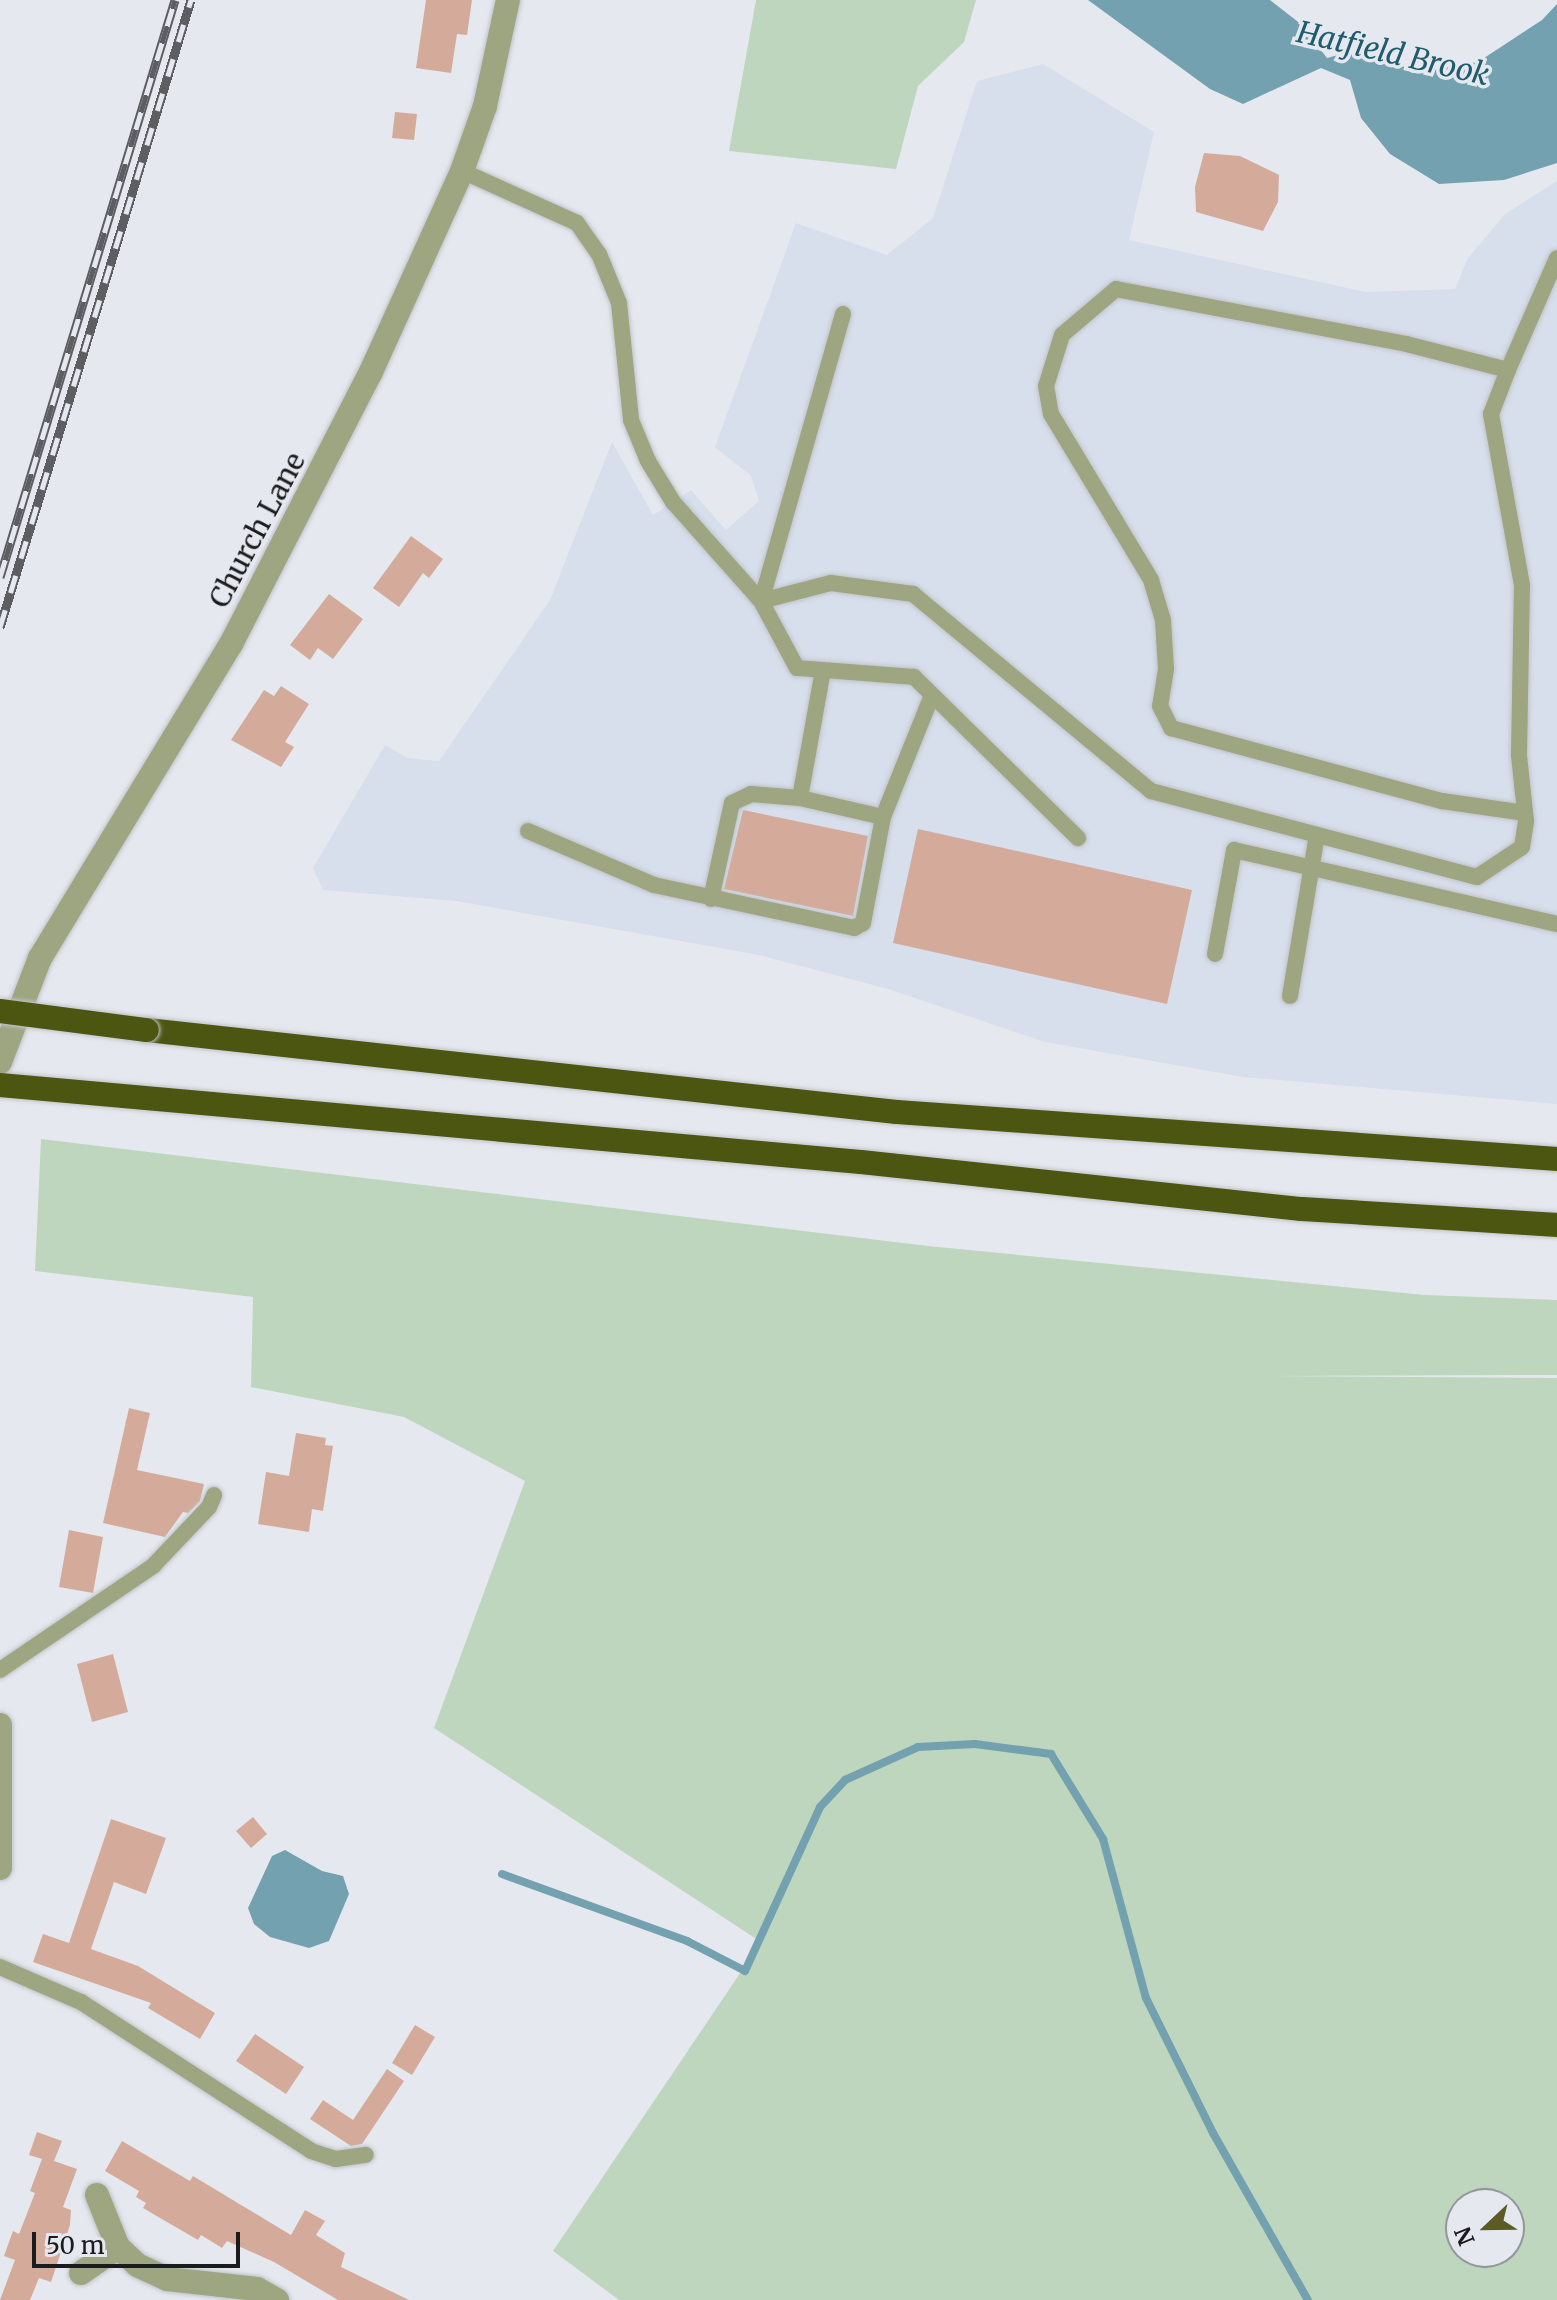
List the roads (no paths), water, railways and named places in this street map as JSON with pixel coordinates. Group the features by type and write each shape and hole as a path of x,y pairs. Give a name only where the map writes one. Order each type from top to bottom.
{"highway":[{"path":"0,1011 147,1030 897,1112 1557,1159"},
{"path":"0,1085 139,1101 861,1162 1302,1209 1557,1225"}],"street":[{"name":"Church Lane","path":"0,1062 40,958 76,892 231,644 318,482 462,171 485,106 508,0"},
{"path":"0,1725 0,1868"},
{"path":"97,2195 118,2247 137,2265 167,2279 257,2289 277,2300"},
{"path":"81,2273 118,2247"}],"lane":[{"path":"462,171 577,223 599,254 619,303 631,420 648,461 673,502 761,601 797,668 914,677 1078,838"},
{"path":"761,601 831,583 913,594 1151,791 1477,877 1522,847 1525,813 1519,755 1522,585 1491,414 1557,258"},
{"path":"1508,370 1407,344 1116,289 1062,335 1046,386 1051,414 1151,580 1163,620 1166,669 1160,706 1171,728 1442,801 1525,813"},
{"path":"761,601 843,314"},
{"path":"800,798 823,670"},
{"path":"528,831 654,885 711,899 859,926 883,817 932,695"},
{"path":"711,899 732,803 751,794 800,798 883,817"},
{"path":"1290,996 1317,835"},
{"path":"1215,954 1234,850 1557,924"},
{"path":"0,1670 153,1566 209,1507 214,1495"},
{"path":"0,1967 81,2002 311,2151 336,2159 366,2155"}],"water":[{"path":"1088,0 1270,0 1302,25 1327,58 1375,45 1412,73 1478,62 1542,20 1557,4 1557,163 1504,180 1439,184 1390,154 1361,118 1350,80 1321,68 1243,104 1210,89"},
{"path":"285,1850 322,1871 343,1876 349,1894 329,1941 309,1948 270,1937 254,1924 248,1908 272,1856"}],"waterway":[{"path":"502,1874 687,1941 745,1971 820,1807 845,1780 918,1747 975,1744 1051,1754 1103,1839 1146,1998 1213,2133 1308,2300"}],"railway":[{"path":"0,577 175,0"},
{"path":"0,627 191,0"}],"water label":[{"name":"Hatfield Brook","path":"1393,53"}]}
